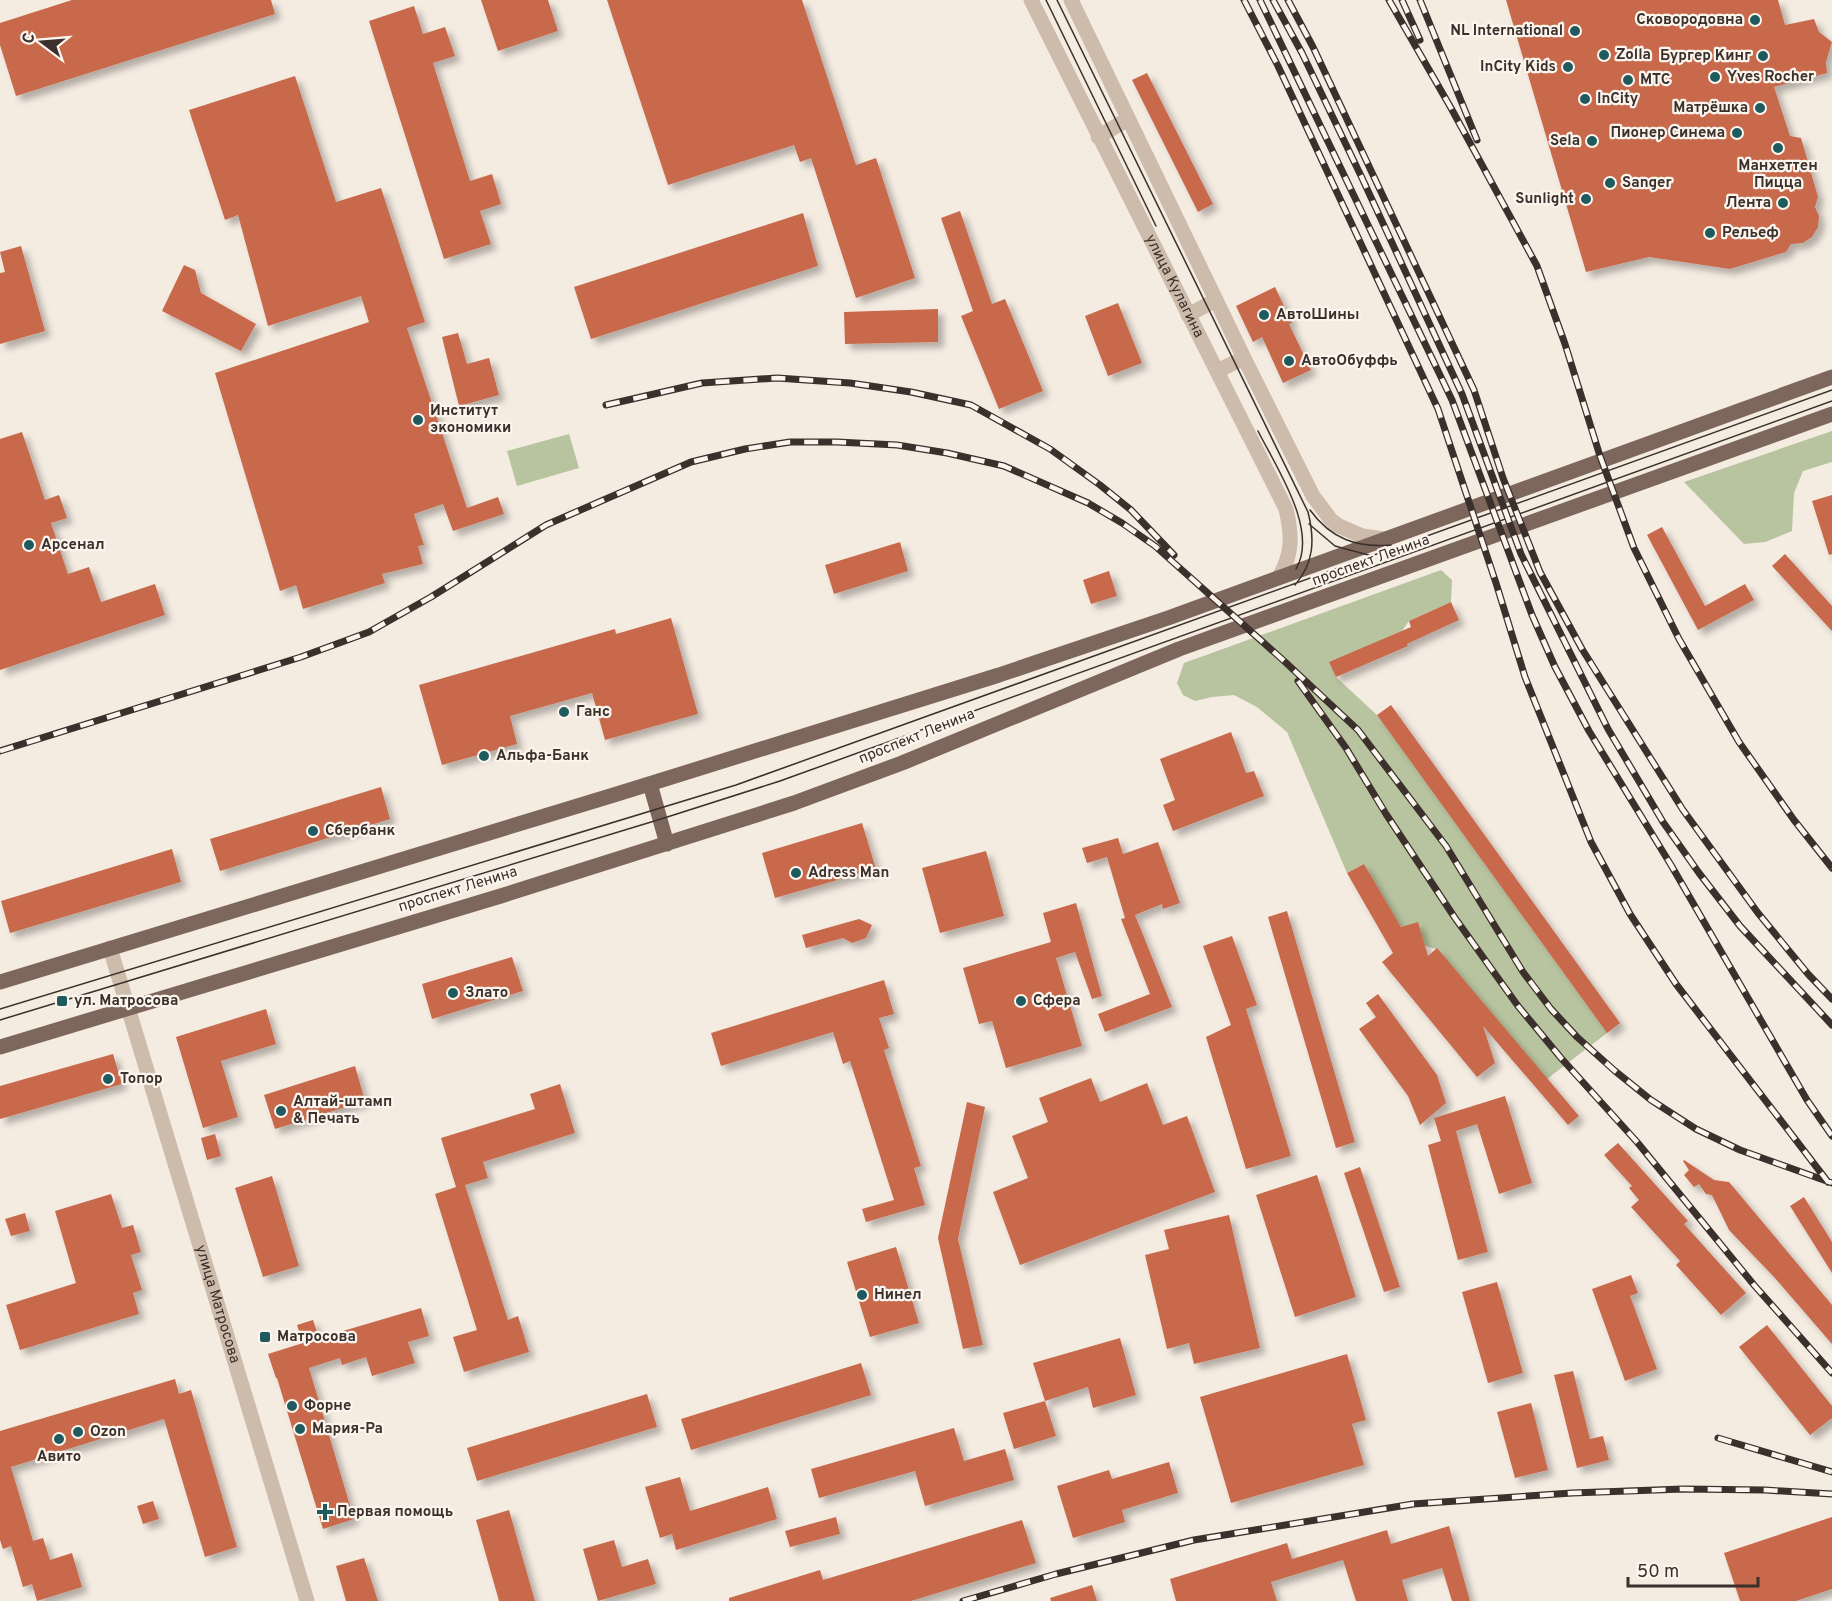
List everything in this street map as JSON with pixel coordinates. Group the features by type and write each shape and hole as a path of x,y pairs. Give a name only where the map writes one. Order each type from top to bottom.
{"main road":[{"name":"проспект Ленина","path":"0,982 999,675 1168,618 1832,376"},
{"name":"проспект Ленина","path":"0,1047 667,844 794,803 902,763 1179,649 1829,415"},
{"path":"650,784 667,844"}],"street":[{"name":"улица Кулагина","path":"1031,0 1286,509 1291,549 1286,565 1272,580"},
{"name":"улица Кулагина","path":"1071,0 1313,496 1331,520 1349,532 1385,539"},
{"path":"1098,137 1128,119"},
{"path":"1188,315 1216,300"},
{"path":"1217,371 1244,358"},
{"name":"улица Матросова","path":"110,948 307,1601"}],"green space":[{"path":"1832,431 1832,462 1803,471 1794,493 1792,531 1765,542 1744,544 1684,482"},
{"path":"569,434 579,468 517,486 507,451"},
{"path":"1441,570 1452,580 1451,602 1409,621 1402,631 1330,663 1336,677 1377,715 1607,1033 1547,1079 1437,949 1424,945 1402,927 1364,864 1347,873 1287,732 1257,707 1234,695 1195,701 1183,695 1177,683 1184,663"}],"building":[{"path":"72,0 271,0 275,14 16,96 0,45 0,23"},
{"path":"481,0 548,0 558,31 498,51"},
{"path":"607,0 802,0 856,165 876,158 915,278 856,298 811,158 800,162 794,145 668,185"},
{"path":"1506,0 1778,0 1785,25 1814,19 1819,32 1832,42 1826,62 1827,73 1774,87 1790,136 1801,138 1818,197 1815,207 1819,216 1818,227 1812,237 1803,243 1791,244 1786,252 1730,269 1649,257 1586,272"},
{"path":"414,6 423,34 445,27 455,56 433,63 470,181 492,174 501,204 480,211 491,244 444,259 369,21"},
{"path":"1147,73 1213,204 1198,212 1132,80"},
{"path":"295,76 336,202 381,188 425,322 407,328 467,508 498,497 504,514 453,531 443,504 414,514 424,545 418,546 423,564 382,574 385,583 303,609 296,585 280,591 215,373 369,322 361,296 268,326 238,215 225,220 189,110"},
{"path":"960,211 992,304 1005,299 1043,391 999,409 961,316 973,311 941,218"},
{"path":"803,213 818,266 591,339 574,287"},
{"path":"21,246 45,331 0,344 0,273 5,272 0,252"},
{"path":"184,265 195,270 201,293 256,324 241,351 162,311"},
{"path":"1275,287 1292,323 1289,324 1311,370 1283,383 1262,337 1253,342 1236,306"},
{"path":"1118,303 1142,363 1108,376 1085,316"},
{"path":"938,309 938,342 845,344 844,312"},
{"path":"458,333 467,364 489,358 499,395 459,406 442,337"},
{"name":"Арсенал","path":"22,432 45,500 59,495 67,518 51,523 68,574 89,567 101,602 155,584 165,615 0,670 0,439"},
{"path":"1832,495 1832,554 1829,555 1812,501"},
{"path":"1662,527 1705,606 1745,584 1754,600 1698,630 1647,535"},
{"path":"900,542 908,571 834,594 825,565"},
{"path":"1785,554 1832,606 1832,631 1772,566"},
{"path":"1109,571 1117,596 1091,604 1083,580"},
{"path":"1451,602 1459,620 1407,644 1408,646 1336,677 1329,662 1411,627 1409,621"},
{"path":"671,618 698,714 605,740 592,693 510,716 517,744 442,765 419,685 615,629 616,634"},
{"path":"1391,705 1620,1023 1607,1033 1377,715"},
{"path":"1231,732 1246,773 1254,771 1264,796 1173,831 1163,805 1175,800 1160,759"},
{"path":"381,787 390,819 220,871 210,839"},
{"path":"862,823 876,869 775,898 762,853"},
{"path":"1118,838 1123,854 1158,842 1180,903 1163,909 1162,904 1135,915 1172,1007 1105,1032 1098,1014 1150,994 1121,919 1125,918 1107,857 1087,863 1082,848"},
{"path":"172,849 181,882 10,933 1,901"},
{"path":"986,851 1004,916 940,933 922,868"},
{"path":"1364,864 1401,927 1418,922 1428,956 1437,948 1579,1116 1568,1125 1483,1026 1495,1063 1477,1077 1382,962 1393,953 1347,873"},
{"name":"Сфера","path":"1076,903 1102,996 1092,999 1075,952 1056,958 1082,1046 1006,1068 992,1021 979,1024 963,968 1051,942 1043,913"},
{"path":"1287,911 1355,1142 1336,1148 1268,917"},
{"path":"859,919 872,925 866,938 852,943 843,938 806,948 802,935"},
{"path":"1232,936 1257,1005 1246,1009 1291,1156 1246,1169 1206,1037 1231,1025 1203,946"},
{"path":"512,957 523,991 432,1019 422,984"},
{"path":"884,980 894,1014 879,1018 889,1048 884,1050 921,1166 914,1168 925,1205 866,1222 862,1209 894,1200 850,1061 843,1064 833,1032 721,1066 711,1033"},
{"path":"1378,994 1437,1075 1446,1103 1420,1125 1408,1096 1359,1029 1376,1017 1366,1003"},
{"path":"266,1009 276,1044 221,1061 238,1117 203,1128 176,1037"},
{"path":"113,1054 122,1084 0,1119 0,1086"},
{"path":"355,1066 365,1101 275,1129 264,1095"},
{"path":"1091,1078 1100,1102 1147,1083 1163,1125 1187,1116 1215,1192 1020,1265 993,1192 1028,1178 1012,1136 1048,1122 1039,1098"},
{"path":"560,1084 575,1133 483,1162 488,1178 465,1185 508,1320 518,1316 529,1352 464,1372 453,1337 477,1330 435,1194 456,1187 441,1138 535,1109 530,1094"},
{"path":"1505,1096 1532,1183 1499,1194 1477,1124 1456,1131 1488,1252 1458,1260 1428,1145 1441,1141 1434,1118"},
{"path":"967,1102 985,1107 958,1239 983,1345 963,1349 938,1238"},
{"path":"215,1134 221,1156 207,1160 201,1138"},
{"path":"1618,1143 1688,1221 1684,1224 1746,1293 1721,1315 1676,1265 1680,1261 1631,1207 1639,1200 1629,1188 1632,1186 1604,1155"},
{"path":"1684,1160 1714,1180 1729,1182 1832,1305 1832,1344 1775,1278 1729,1230 1712,1195 1706,1194 1699,1184 1694,1187 1684,1175 1689,1170"},
{"path":"1360,1167 1400,1287 1384,1292 1344,1173"},
{"path":"1317,1175 1356,1297 1295,1317 1256,1195"},
{"path":"272,1176 299,1266 263,1277 235,1188"},
{"path":"111,1194 122,1228 133,1225 141,1252 131,1255 142,1290 133,1293 139,1314 20,1350 6,1305 76,1283 55,1211"},
{"path":"1804,1197 1832,1242 1832,1273 1790,1206"},
{"path":"25,1213 30,1231 11,1236 5,1219"},
{"path":"1229,1215 1260,1348 1194,1364 1189,1343 1167,1349 1145,1255 1169,1249 1164,1230"},
{"path":"896,1247 919,1323 870,1337 847,1262"},
{"path":"1631,1275 1638,1293 1630,1296 1657,1369 1625,1381 1592,1289"},
{"path":"1497,1282 1523,1373 1488,1383 1462,1292"},
{"path":"421,1308 429,1336 408,1342 415,1363 372,1376 366,1357 342,1365 340,1358 309,1368 354,1519 323,1529 268,1354 303,1343 297,1325 313,1320 319,1338"},
{"path":"1767,1325 1832,1406 1832,1418 1810,1435 1739,1347"},
{"path":"1120,1338 1136,1395 1093,1408 1088,1387 1045,1401 1033,1363"},
{"path":"1347,1354 1366,1420 1352,1424 1364,1465 1231,1503 1200,1397"},
{"path":"861,1363 871,1395 691,1450 681,1419"},
{"path":"1573,1371 1590,1439 1603,1436 1609,1460 1577,1468 1554,1375"},
{"path":"175,1379 179,1394 191,1390 237,1547 205,1557 164,1419 11,1467 33,1541 43,1538 50,1560 72,1553 82,1587 37,1601 32,1584 23,1587 11,1546 3,1549 0,1540 0,1431"},
{"path":"647,1394 657,1427 477,1481 467,1448"},
{"path":"1045,1401 1056,1436 1014,1449 1003,1413"},
{"path":"1531,1403 1548,1470 1515,1478 1497,1412"},
{"path":"954,1428 964,1461 1005,1449 1014,1480 925,1506 915,1471 819,1498 811,1469"},
{"path":"1169,1462 1178,1493 1122,1510 1125,1522 1073,1538 1057,1486 1109,1470 1112,1479"},
{"path":"680,1477 690,1511 768,1487 777,1519 676,1550 672,1534 660,1538 645,1487"},
{"path":"153,1501 159,1519 143,1524 137,1506"},
{"path":"509,1510 535,1601 499,1601 476,1520"},
{"path":"836,1517 840,1534 790,1547 785,1531"},
{"path":"1832,1517 1832,1589 1796,1601 1740,1601 1724,1553"},
{"path":"1022,1520 1036,1563 911,1601 729,1601 729,1598 820,1570 823,1580"},
{"path":"1449,1526 1470,1601 1452,1601 1442,1568 1402,1580 1408,1601 1356,1601 1343,1560 1271,1582 1277,1601 1176,1601 1170,1579 1287,1543 1292,1559 1387,1530 1391,1544"},
{"path":"614,1540 622,1567 648,1559 656,1584 598,1601 583,1549"},
{"path":"364,1558 378,1601 346,1601 336,1566"},
{"path":"1092,1585 1097,1601 1051,1601 1050,1598"}],"tram line":[{"path":"1046,0 1156,226"},
{"path":"1057,0 1308,512 1312,532 1311,551 1306,568 1295,585"},
{"path":"0,1009 736,785 1832,390"},
{"path":"0,1020 780,781 1832,401"},
{"path":"1258,431 1284,480 1299,518 1302,553 1296,569"},
{"path":"1310,510 1327,528 1346,540 1367,545 1391,545"},
{"path":"1309,524 1335,546 1372,556"}],"railway":[{"path":"1244,0 1278,66 1438,409 1525,677 1591,842 1630,914 1676,984 1828,1182"},
{"path":"1260,0 1452,400 1532,615 1555,667 1589,731 1671,865 1807,1100 1832,1136"},
{"path":"1273,0 1302,53 1362,178 1462,394 1521,554 1608,729 1663,822 1699,873 1740,926 1832,1025"},
{"path":"1288,0 1313,47 1474,390 1503,478 1540,572 1582,649 1683,810 1758,913 1808,974 1832,999"},
{"path":"1389,0 1537,266 1565,344 1600,456 1634,548 1679,639 1739,742 1794,820 1832,868"},
{"path":"1402,0 1420,40"},
{"path":"1420,0 1477,140"},
{"path":"606,405 702,383 777,378 850,383 911,392 971,405 1050,449 1100,485 1131,510 1174,555"},
{"path":"0,751 301,657 369,632 431,597 546,525 691,462 745,449 790,442 837,442 897,445 1004,466 1088,503 1155,546 1358,730 1446,846 1523,972 1551,1009 1577,1037 1615,1071 1651,1100 1696,1129 1740,1150 1832,1183"},
{"path":"1298,681 1346,748 1386,814 1455,918 1518,1006 1561,1058 1637,1142 1754,1285 1832,1373"},
{"path":"1718,1438 1832,1472"},
{"path":"963,1601 1056,1574 1194,1540 1413,1504 1572,1493 1683,1489 1832,1494"}],"place":[{"name":"Сковородовна","path":"1755,20"},
{"name":"NL International","path":"1575,31"},
{"name":"Zolla","path":"1604,55"},
{"name":"Бургер Кинг","path":"1763,56"},
{"name":"InCity Kids","path":"1568,67"},
{"name":"Yves Rocher","path":"1715,77"},
{"name":"МТС","path":"1628,80"},
{"name":"InCity","path":"1585,99"},
{"name":"Матрёшка","path":"1760,108"},
{"name":"Пионер Синема","path":"1737,133"},
{"name":"Sela","path":"1592,141"},
{"name":"Манхеттен Пицца","path":"1778,148"},
{"name":"Sanger","path":"1610,183"},
{"name":"Sunlight","path":"1586,199"},
{"name":"Лента","path":"1783,203"},
{"name":"Рельеф","path":"1710,233"},
{"name":"АвтоШины","path":"1264,315"},
{"name":"АвтоОбуффь","path":"1289,361"},
{"name":"Институт экономики","path":"418,420"},
{"name":"Арсенал","path":"29,545"},
{"name":"Ганс","path":"564,712"},
{"name":"Альфа-Банк","path":"484,756"},
{"name":"Сбербанк","path":"313,831"},
{"name":"Adress Man","path":"796,873"},
{"name":"Злато","path":"453,993"},
{"name":"ул. Матросова","path":"62,1001"},
{"name":"Сфера","path":"1021,1001"},
{"name":"Топор","path":"108,1079"},
{"name":"Алтай-штамп & Печать","path":"281,1111"},
{"name":"Нинел","path":"862,1295"},
{"name":"Матросова","path":"265,1337"},
{"name":"Форне","path":"292,1406"},
{"name":"Мария-Ра","path":"300,1429"},
{"name":"Ozon","path":"78,1432"},
{"name":"Авито","path":"59,1439"},
{"name":"Первая помощь","path":"325,1512"}]}
